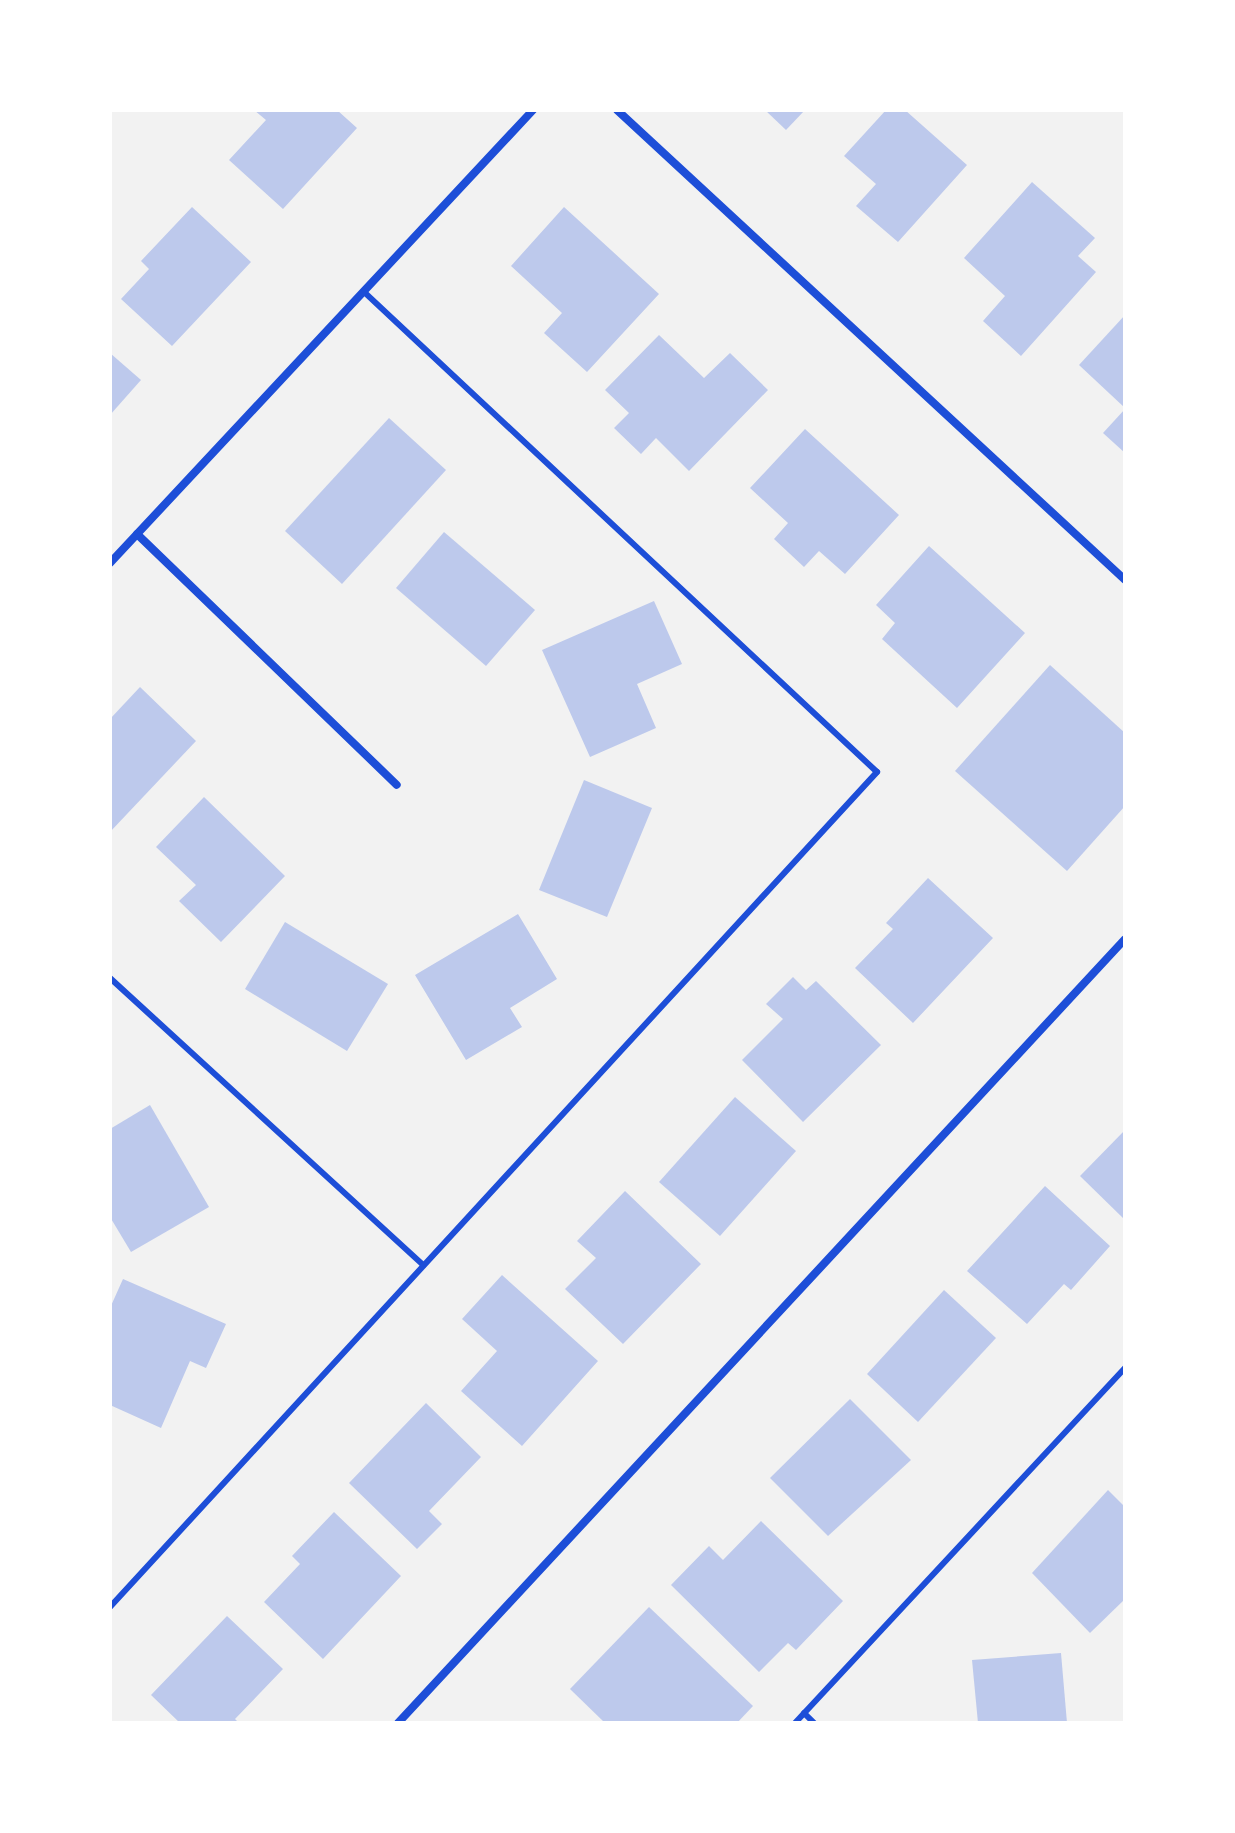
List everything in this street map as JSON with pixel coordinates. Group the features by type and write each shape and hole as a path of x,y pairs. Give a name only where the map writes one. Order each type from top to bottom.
{"street":[{"path":"110,563 533,110"},
{"path":"617,110 1125,580"},
{"path":"137,534 397,785"},
{"path":"398,1723 1125,939"}],"lane":[{"path":"110,1607 877,772 364,292"},
{"path":"110,978 423,1265"},
{"path":"795,1723 1125,1368"},
{"path":"804,1713 814,1723"}],"building":[{"path":"254,110 337,110 357,128 283,209 229,160 266,120"},
{"path":"765,110 805,110 786,130"},
{"path":"886,110 905,110 967,165 898,242 856,206 876,184 844,156"},
{"path":"1032,182 1095,238 1078,256 1096,272 1021,356 983,321 1005,296 964,258"},
{"path":"192,207 251,262 172,346 121,299 149,269 141,261"},
{"path":"564,207 659,294 587,372 544,333 562,313 511,266"},
{"path":"1125,315 1125,408 1079,365"},
{"path":"659,335 704,378 730,353 768,390 689,471 656,438 641,454 614,428 629,413 605,390"},
{"path":"110,353 141,380 110,415"},
{"path":"1125,409 1125,453 1103,433"},
{"path":"389,418 446,470 342,584 285,531"},
{"path":"805,429 899,515 845,574 819,551 804,567 774,539 788,523 750,488"},
{"path":"444,532 535,610 486,666 396,588"},
{"path":"929,546 1025,633 957,708 882,639 895,623 876,605"},
{"path":"654,601 682,664 637,684 656,728 590,757 542,650"},
{"path":"1050,665 1125,733 1125,806 1067,871 955,771"},
{"path":"140,687 196,741 110,832 110,719"},
{"path":"584,780 652,808 607,917 539,890"},
{"path":"204,797 285,876 221,942 179,901 196,885 156,847"},
{"path":"928,878 993,938 913,1023 855,968 893,929 886,923"},
{"path":"518,914 557,979 510,1008 522,1027 466,1060 415,975"},
{"path":"285,922 388,984 347,1051 245,989"},
{"path":"793,977 806,990 816,981 881,1045 803,1122 742,1060 783,1019 766,1004"},
{"path":"735,1097 796,1151 720,1236 659,1182"},
{"path":"150,1105 209,1207 131,1252 110,1217 110,1129"},
{"path":"1125,1130 1125,1220 1080,1176"},
{"path":"1045,1186 1110,1246 1071,1290 1064,1284 1027,1324 967,1271"},
{"path":"625,1191 701,1264 623,1344 565,1289 596,1258 577,1241"},
{"path":"502,1275 598,1361 522,1446 461,1391 497,1351 462,1319"},
{"path":"123,1279 226,1324 206,1368 190,1361 161,1428 110,1405 110,1308"},
{"path":"944,1290 996,1338 918,1422 867,1374"},
{"path":"850,1399 911,1460 828,1536 770,1478"},
{"path":"426,1403 481,1457 429,1511 442,1524 417,1549 349,1483"},
{"path":"1108,1490 1125,1507 1125,1599 1090,1633 1032,1573"},
{"path":"334,1512 401,1576 323,1659 264,1602 300,1564 292,1556"},
{"path":"761,1521 843,1601 796,1650 788,1643 759,1672 671,1585 709,1546 723,1560"},
{"path":"649,1607 753,1706 737,1723 605,1723 570,1689"},
{"path":"227,1616 283,1669 235,1719 239,1723 180,1723 151,1695"},
{"path":"1061,1653 1067,1723 978,1723 972,1660"}]}
